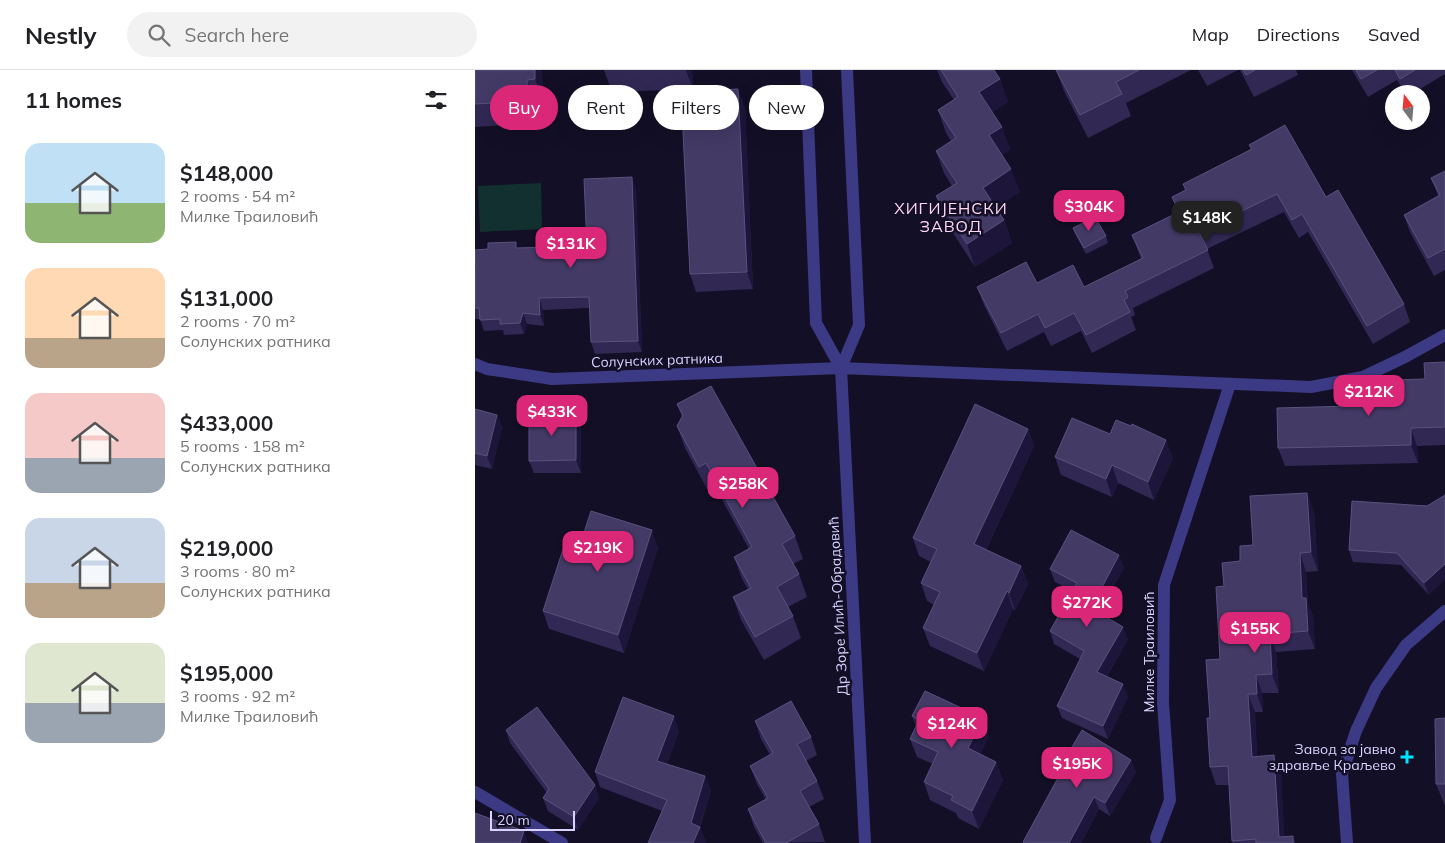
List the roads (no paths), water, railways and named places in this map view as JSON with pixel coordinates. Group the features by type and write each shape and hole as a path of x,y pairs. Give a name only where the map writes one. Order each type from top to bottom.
{"street":[{"name":"Др Зоре Илић-Обрадовић","path":"806,70 816,323 841,368"},
{"name":"Др Зоре Илић-Обрадовић","path":"847,70 859,324 841,368 865,843"},
{"path":"841,368 1311,387 1363,377 1405,357 1445,334"},
{"name":"Солунских ратника","path":"475,364 487,369 552,379 841,368"},
{"name":"Милке Траиловић","path":"1156,838 1170,800 1163,703 1164,585 1230,384"},
{"path":"1347,843 1342,774 1356,731 1376,688 1406,645 1445,611"},
{"path":"475,792 561,843"}],"place":[{"name":"Завод за јавно здравље Краљево","path":"1407,757"}],"district":[{"name":"ХИГИЈЕНСКИ ЗАВОД","path":"951,217"}]}
